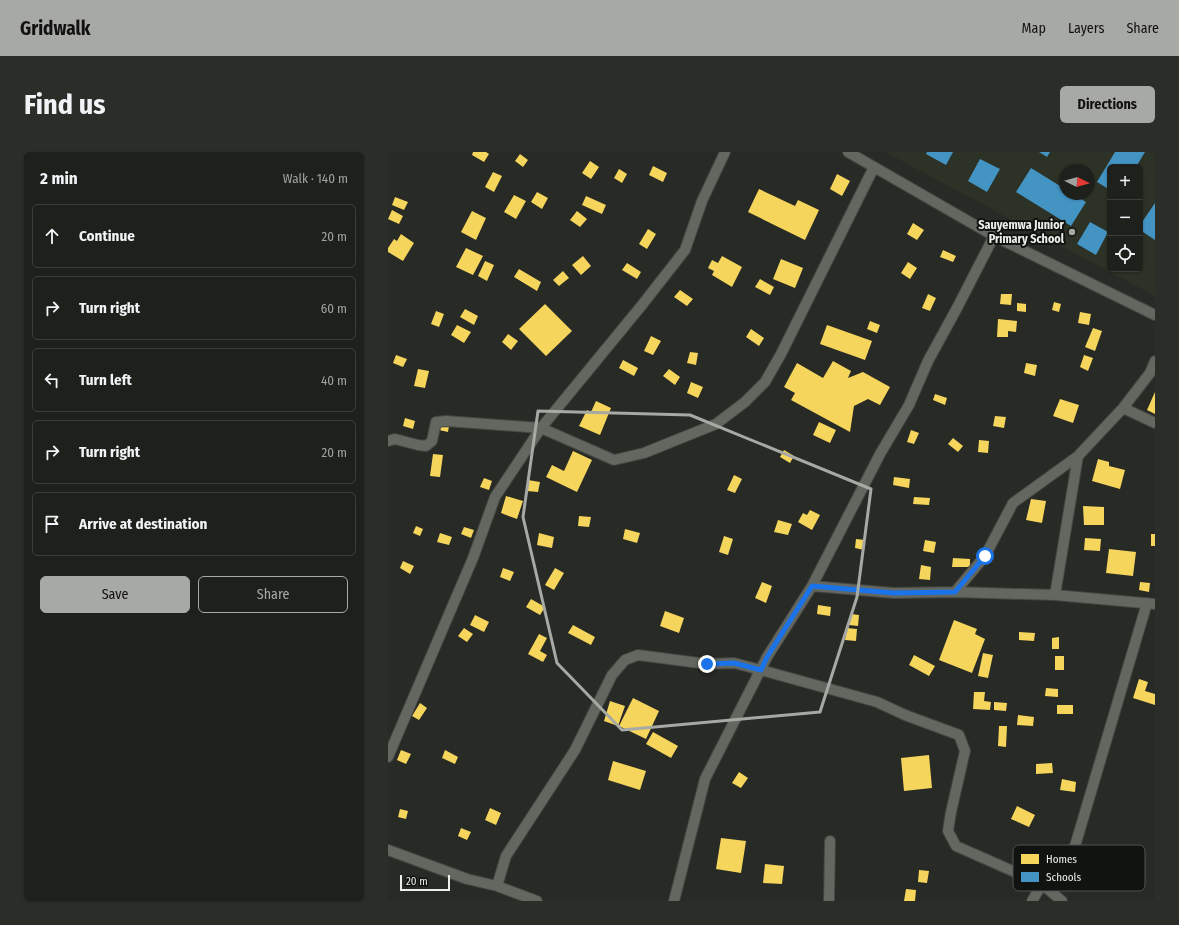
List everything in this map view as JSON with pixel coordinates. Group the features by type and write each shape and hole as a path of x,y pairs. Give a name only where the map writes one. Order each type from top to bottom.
{"lane":[{"path":"388,757 473,558 495,497 541,428 642,305 684,250 702,201 725,152"},
{"path":"848,152 994,236 1155,315"},
{"path":"388,441 395,439 426,446 432,441 436,422 446,421 541,428 614,460 644,453 716,424 745,402 765,382 781,354 874,167"},
{"path":"674,901 705,778 767,657 812,586 880,454 909,405 928,361 994,236"},
{"path":"955,592 985,556 1013,503 1078,456 1123,408 1150,373 1155,361"},
{"path":"1123,408 1155,424"},
{"path":"1056,595 1078,456"},
{"path":"812,586 894,593 955,592 1056,595 1151,604 1075,845"},
{"path":"497,886 506,856 575,750 612,675 625,660 638,655 707,664 734,663 877,702 959,735 965,751 948,831 956,846 1013,871"},
{"path":"829,901 830,841"},
{"path":"388,850 468,879 497,886 537,901"},
{"path":"1032,901 1038,891"},
{"path":"1050,891 1062,901"}],"highlighted area":[{"path":"538,411 690,415 871,489 857,597 820,712 622,730 557,663 523,517"}],"shaded area":[{"name":"Sauyemwa Junior Primary School","path":"885,152 1155,152 1155,296 1110,272 1143,272 1143,164 1107,164 1107,270"}],"building: Homes":[{"path":"473,152 486,152 489,154 484,162 472,155"},
{"path":"520,154 528,160 523,167 515,161"},
{"path":"590,161 599,167 591,179 582,173"},
{"path":"653,166 667,173 663,182 649,175"},
{"path":"619,169 627,174 622,183 614,178"},
{"path":"493,172 502,176 494,192 485,187"},
{"path":"837,174 850,181 842,196 830,189"},
{"path":"759,189 795,206 798,200 819,210 805,240 748,212"},
{"path":"537,192 548,198 542,209 531,202"},
{"path":"514,195 526,201 516,219 504,212"},
{"path":"586,196 606,205 602,214 582,205"},
{"path":"395,197 408,202 404,210 392,205"},
{"path":"392,210 403,216 399,224 388,219"},
{"path":"472,211 486,218 476,240 461,232"},
{"path":"577,211 587,219 580,227 570,220"},
{"path":"913,223 924,230 917,240 907,234"},
{"path":"648,229 656,234 647,249 639,244"},
{"path":"401,234 414,243 403,261 388,252 388,248 394,239 397,241"},
{"path":"466,248 483,256 473,275 456,267"},
{"path":"943,250 956,256 953,262 940,257"},
{"path":"583,256 591,266 581,275 572,265"},
{"path":"722,256 742,267 732,287 712,275 714,271 708,268 712,260 718,263"},
{"path":"781,259 803,268 795,288 773,279"},
{"path":"485,261 494,265 487,281 478,276"},
{"path":"908,262 917,268 910,279 901,273"},
{"path":"627,263 641,272 637,279 622,270"},
{"path":"519,269 541,282 537,291 514,277"},
{"path":"563,271 569,278 559,286 553,280"},
{"path":"760,279 774,287 770,295 755,287"},
{"path":"680,290 693,299 687,306 674,297"},
{"path":"928,294 936,298 930,311 922,308"},
{"path":"1001,294 1012,294 1011,305 1000,304"},
{"path":"1054,302 1061,304 1059,312 1052,310"},
{"path":"1017,303 1026,304 1026,312 1017,311"},
{"path":"545,304 572,331 546,356 519,329"},
{"path":"465,309 478,316 474,325 460,317"},
{"path":"436,311 444,314 439,327 431,324"},
{"path":"1080,312 1091,314 1089,325 1078,323"},
{"path":"998,319 1017,321 1016,332 1008,331 1008,337 997,337"},
{"path":"870,321 880,325 877,333 867,329"},
{"path":"457,325 471,332 464,343 451,335"},
{"path":"827,325 872,341 865,360 820,344"},
{"path":"1093,328 1102,331 1095,351 1085,347"},
{"path":"751,329 764,338 759,346 746,337"},
{"path":"508,334 518,341 511,350 502,342"},
{"path":"651,336 661,341 653,355 644,351"},
{"path":"690,352 698,353 696,365 687,363"},
{"path":"396,355 407,359 403,367 393,363"},
{"path":"1084,355 1093,358 1088,371 1080,367"},
{"path":"623,360 638,368 634,376 619,368"},
{"path":"833,361 851,371 848,378 863,372 890,387 880,405 868,399 854,406 850,432 791,400 795,393 784,387 797,363 823,378"},
{"path":"1026,363 1037,365 1035,376 1024,373"},
{"path":"418,369 429,371 425,388 414,386"},
{"path":"669,369 680,377 675,385 663,376"},
{"path":"691,382 703,387 698,398 687,393"},
{"path":"1155,392 1155,414 1147,410"},
{"path":"935,394 947,398 945,405 933,400"},
{"path":"1060,399 1079,405 1073,423 1053,416"},
{"path":"596,401 611,408 600,435 579,426 587,410 591,412"},
{"path":"995,416 1006,417 1004,428 993,426"},
{"path":"405,418 415,421 413,429 403,426"},
{"path":"819,422 836,430 830,443 813,435"},
{"path":"440,425 449,426 448,432 439,430"},
{"path":"911,430 919,433 914,444 907,442"},
{"path":"953,438 963,446 958,452 948,444"},
{"path":"979,440 989,441 988,453 978,452"},
{"path":"784,450 794,456 790,463 780,457"},
{"path":"573,451 592,460 577,492 546,477 552,465 564,471"},
{"path":"433,454 443,455 440,477 430,476"},
{"path":"1098,459 1109,462 1109,466 1125,470 1120,489 1092,481"},
{"path":"734,475 742,479 735,493 727,490"},
{"path":"894,477 910,479 909,488 893,485"},
{"path":"484,478 492,481 489,490 480,487"},
{"path":"528,480 540,482 538,492 527,491"},
{"path":"506,496 523,501 517,519 501,513"},
{"path":"914,497 930,498 929,505 913,504"},
{"path":"1031,499 1046,501 1042,523 1026,520"},
{"path":"1083,506 1104,507 1104,525 1084,525"},
{"path":"810,510 820,515 812,530 798,522 803,513 807,515"},
{"path":"579,516 591,517 589,527 578,526"},
{"path":"778,520 792,524 788,535 774,532"},
{"path":"416,526 423,529 420,536 413,533"},
{"path":"464,527 474,530 471,538 461,534"},
{"path":"625,529 640,533 637,543 623,539"},
{"path":"440,533 452,537 449,545 437,542"},
{"path":"539,533 554,537 552,548 537,545"},
{"path":"1151,534 1155,534 1155,546 1151,546"},
{"path":"724,536 733,539 728,555 719,552"},
{"path":"1085,538 1101,539 1100,551 1084,550"},
{"path":"856,539 865,540 864,550 855,548"},
{"path":"925,540 936,542 934,553 923,551"},
{"path":"1109,549 1136,552 1133,576 1106,573"},
{"path":"953,558 970,559 970,567 952,567"},
{"path":"403,561 414,566 410,574 400,568"},
{"path":"921,565 931,567 930,580 919,579"},
{"path":"503,568 514,572 510,581 500,577"},
{"path":"555,568 564,573 554,590 545,585"},
{"path":"762,582 772,586 766,603 755,598"},
{"path":"1140,582 1150,583 1149,592 1139,590"},
{"path":"531,599 545,607 540,615 526,607"},
{"path":"818,605 831,607 830,616 817,614"},
{"path":"665,611 684,618 679,633 660,626"},
{"path":"851,614 859,615 858,626 849,625"},
{"path":"475,615 489,622 484,632 470,625"},
{"path":"954,620 977,629 975,634 985,639 972,673 939,660"},
{"path":"573,625 595,637 591,645 568,633"},
{"path":"464,628 473,634 467,642 458,636"},
{"path":"847,628 857,629 856,641 845,640"},
{"path":"1019,632 1035,633 1034,641 1019,640"},
{"path":"539,634 547,638 540,651 547,655 543,662 528,654"},
{"path":"1059,637 1059,649 1052,649 1052,638"},
{"path":"983,653 993,655 988,678 978,676"},
{"path":"914,655 935,666 929,676 909,665"},
{"path":"1055,656 1064,656 1064,670 1055,670"},
{"path":"1139,679 1148,682 1145,691 1155,694 1155,705 1133,698"},
{"path":"1046,688 1058,689 1058,697 1045,696"},
{"path":"974,692 985,692 984,701 991,702 990,710 973,709"},
{"path":"633,698 659,711 646,739 619,726"},
{"path":"610,701 625,706 618,726 604,721"},
{"path":"994,702 1007,703 1006,711 994,710"},
{"path":"420,703 427,708 419,720 412,716"},
{"path":"1057,705 1073,705 1073,714 1057,714"},
{"path":"1018,715 1034,717 1033,726 1017,725"},
{"path":"999,726 1007,726 1006,747 998,746"},
{"path":"653,732 678,746 671,758 646,744"},
{"path":"401,750 411,754 406,764 397,760"},
{"path":"445,750 458,757 455,764 442,758"},
{"path":"929,755 932,788 904,791 901,758"},
{"path":"613,761 646,771 640,790 608,780"},
{"path":"1052,763 1053,773 1036,774 1036,764"},
{"path":"739,772 748,778 741,788 732,783"},
{"path":"1062,779 1076,782 1075,792 1060,790"},
{"path":"1017,806 1035,815 1029,827 1011,819"},
{"path":"490,808 501,813 496,825 485,820"},
{"path":"400,809 408,811 406,819 398,817"},
{"path":"461,828 471,832 467,840 458,836"},
{"path":"721,838 746,841 741,873 716,869"},
{"path":"765,864 784,866 782,884 763,883"},
{"path":"919,870 929,871 927,883 918,882"},
{"path":"906,889 916,890 915,901 904,901"}],"building: Schools":[{"path":"927,152 953,152 946,165 926,154"},
{"path":"1039,152 1050,152 1047,157"},
{"path":"1115,152 1145,152 1138,164 1108,164"},
{"path":"980,159 1000,169 987,192 968,181"},
{"path":"1107,165 1107,188 1097,182"},
{"path":"1031,168 1059,185 1059,200 1083,200 1086,202 1071,226 1016,192"},
{"path":"1155,203 1155,240 1143,232 1143,221"},
{"path":"1090,222 1107,231 1096,255 1077,244"}],"place":[{"name":"Sauyemwa Junior Primary School","path":"1072,232"}],"route":[{"path":"707,664 734,663 761,670 767,657 812,586 894,593 955,592 985,556"}]}
